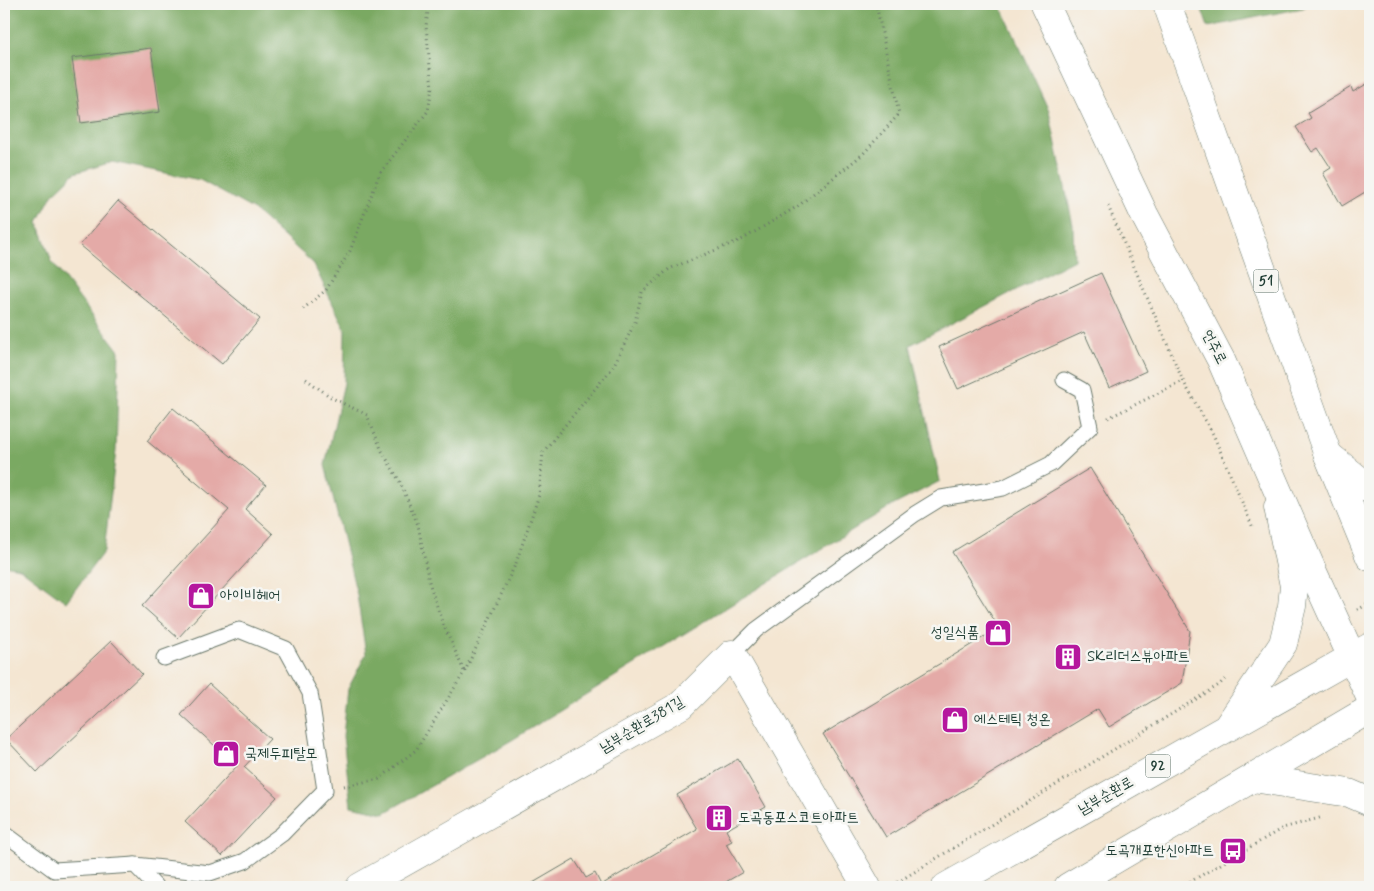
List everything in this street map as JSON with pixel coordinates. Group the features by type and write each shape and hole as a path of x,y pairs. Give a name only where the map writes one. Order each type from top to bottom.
{"main road":[{"name":"언주로","path":"1045,4 1144,214 1222,360 1273,481 1336,621 1362,651 1370,697"},
{"name":"51","path":"1167,4 1328,455 1370,557"},
{"path":"1328,455 1370,489"},
{"path":"1228,726 1283,644 1292,606 1294,586 1273,481"},
{"name":"남부순환로","path":"946,887 1362,651"},
{"path":"732,654 867,887"},
{"name":"남부순환로381길","path":"360,887 681,705 732,654"},
{"path":"1068,887 1370,708"},
{"path":"1253,778 1349,793 1370,802"}],"lane":[{"path":"732,654 756,630 915,514 941,498 1003,488 1051,464 1090,428 1082,390 1064,380"},
{"path":"4,833 54,870 135,865 210,873 246,861 282,834 325,790 310,693 286,649 239,630 164,658"},
{"path":"135,865 156,887"}],"path":[{"path":"304,309 326,290 350,251 380,173 428,111 432,88 426,26 430,4"},
{"path":"325,790 379,779 416,750 465,671 516,563 539,495 543,452 613,367 634,322 642,292 669,270 743,239 798,206 863,154 899,114 876,4"},
{"path":"1107,203 1183,381 1213,434 1256,534"},
{"path":"306,379 332,398 367,415 382,451 400,482 418,525 429,582 442,622 465,671"},
{"path":"1090,428 1183,381"},
{"path":"1336,621 1370,603"},
{"path":"890,887 1219,685 1232,672"},
{"path":"1182,887 1283,828 1325,817"}],"green space":[{"path":"4,4 1000,4 1049,111 1073,225 1074,260 910,345 940,481 888,508 512,740 384,813 351,806 343,736 348,689 366,654 357,595 325,465 344,383 345,329 313,263 254,210 200,180 112,162 75,173 52,195 38,222 52,262 119,351 116,451 104,551 66,602 20,568 4,565"},
{"path":"1200,4 1309,4 1303,8 1208,27"}],"building":[{"path":"151,48 160,112 81,123 72,58"},
{"path":"1370,82 1370,189 1342,206 1323,173 1331,168 1318,148 1312,152 1296,127 1311,118 1308,113 1351,87 1353,92"},
{"path":"118,201 260,319 222,364 80,245"},
{"path":"1101,273 1146,371 1109,388 1084,332 958,389 939,347"},
{"path":"173,408 266,485 245,509 273,534 178,638 142,606 229,510 147,441"},
{"name":"SK리더스뷰아파트","path":"1090,468 1190,631 1182,683 1109,727 1098,709 886,837 823,734 999,628 952,552"},
{"path":"111,641 142,674 37,772 6,739"},
{"path":"209,684 270,739 244,767 277,797 222,856 185,822 237,766 181,715"},
{"name":"도곡동포스코트아파트","path":"738,759 766,807 726,830 732,841 726,844 743,872 717,887 526,887 574,859 586,878 595,873 601,885 697,829 677,795"}],"place":[{"name":"아이비헤어","path":"201,596"},
{"name":"성일식품","path":"998,633"},
{"name":"SK리더스뷰아파트","path":"1068,657"},
{"name":"에스테틱 청온","path":"955,720"},
{"name":"국제두피탈모","path":"226,754"},
{"name":"도곡동포스코트아파트","path":"719,818"},
{"name":"도곡개포한신아파트","path":"1233,851"}]}
